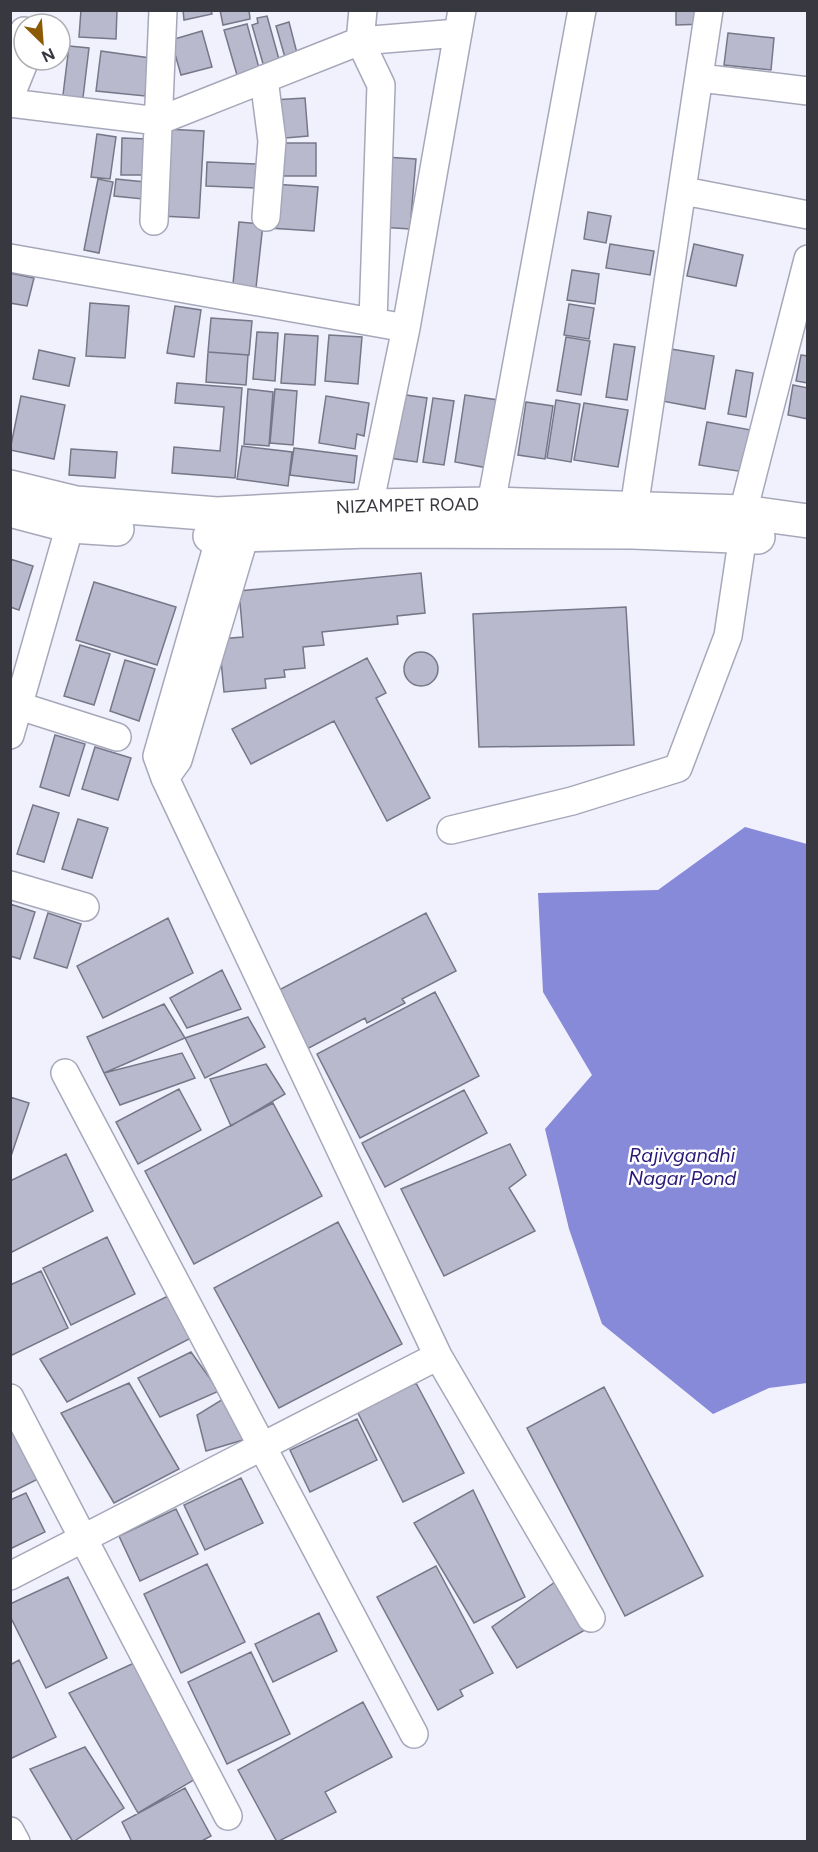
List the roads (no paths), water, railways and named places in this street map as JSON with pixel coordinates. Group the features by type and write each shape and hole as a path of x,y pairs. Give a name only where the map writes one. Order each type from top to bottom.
{"main road":[{"name":"NIZAMPET ROAD","path":"10,487 73,515"},
{"name":"NIZAMPET ROAD","path":"234,524 369,506 491,504 634,508 743,523 807,543"},
{"name":"NIZAMPET ROAD","path":"10,510 369,531 807,521"}],"street":[{"path":"154,221 163,10"},
{"path":"363,10 360,41 381,85 373,321"},
{"path":"491,504 582,10"},
{"path":"634,508 684,191 709,10"},
{"path":"10,103 158,121 360,41 460,22 406,328 369,506"},
{"path":"10,97 20,72"},
{"path":"700,78 807,91"},
{"path":"264,79 270,110 272,141 266,218"},
{"path":"684,191 807,215"},
{"path":"10,258 406,328"},
{"path":"450,830 572,801 678,768 728,636 743,523 807,259"},
{"path":"10,735 15,705 73,515"},
{"path":"234,524 178,760 165,778 438,1356 591,1618"},
{"path":"15,705 117,737"},
{"path":"10,885 85,907"},
{"path":"65,1073 414,1734"},
{"path":"10,1576 438,1356"},
{"path":"10,1398 228,1816"},
{"path":"10,1831 16,1842"}],"water":[{"name":"Rajivgandhi Nagar Pond","path":"745,827 807,844 807,1383 769,1388 713,1414 602,1324 569,1229 545,1129 592,1075 543,992 538,893 658,890"}]}
